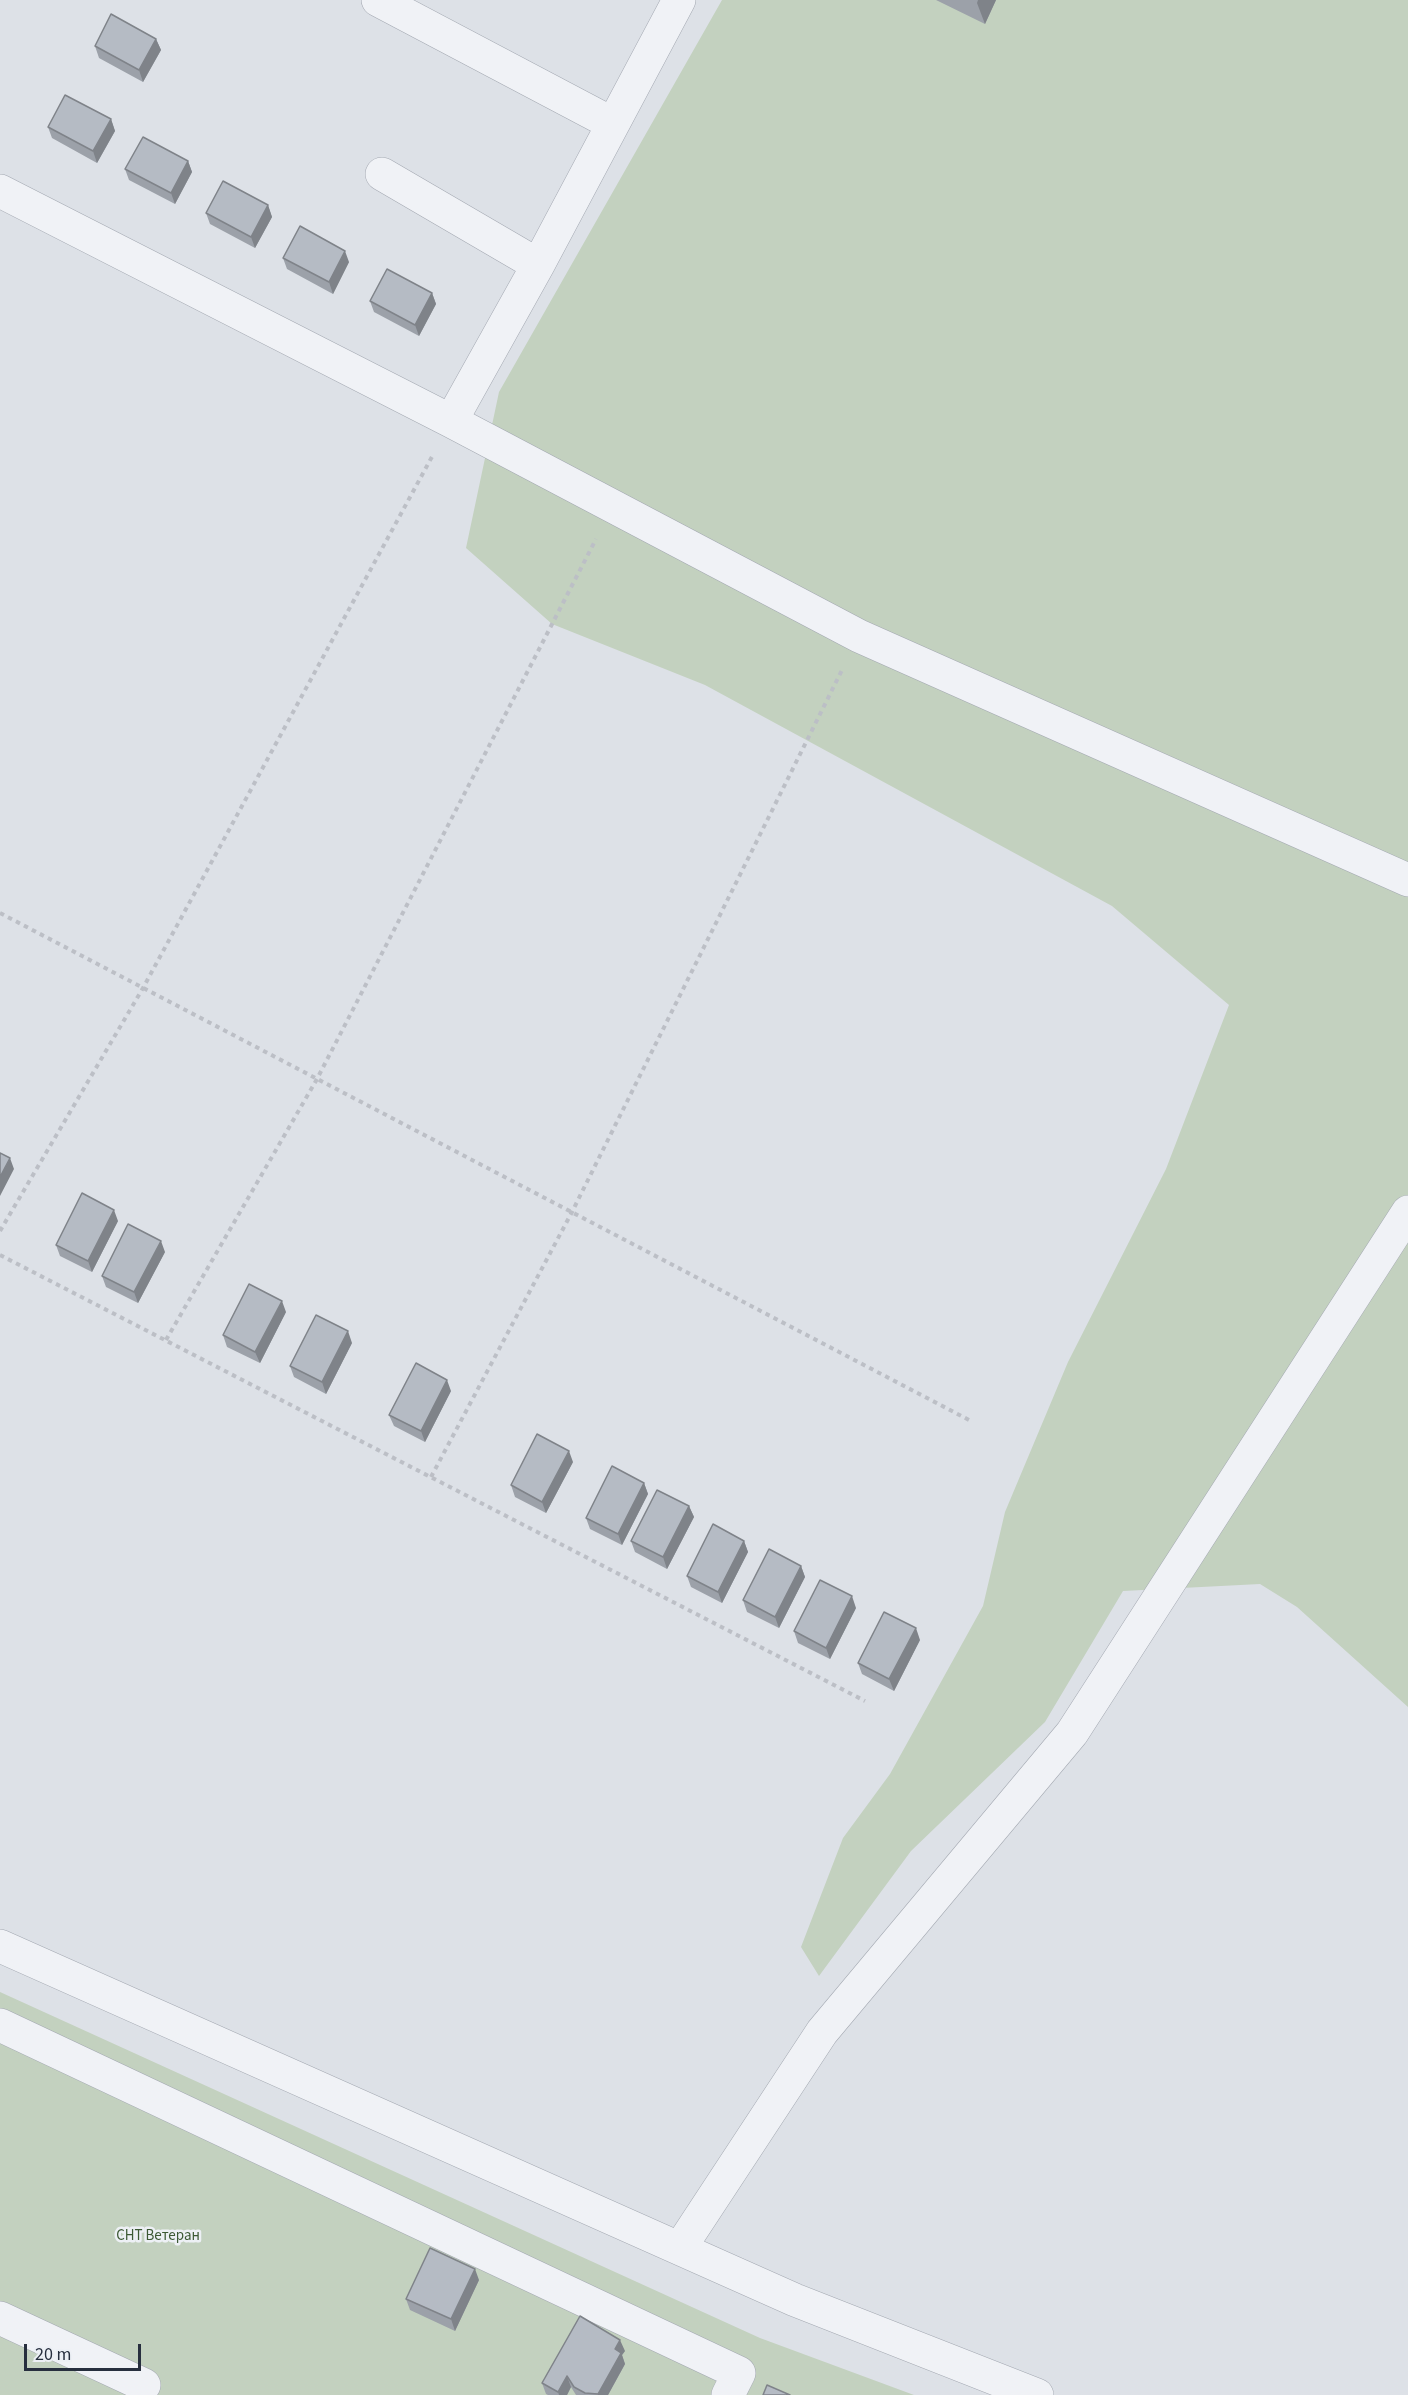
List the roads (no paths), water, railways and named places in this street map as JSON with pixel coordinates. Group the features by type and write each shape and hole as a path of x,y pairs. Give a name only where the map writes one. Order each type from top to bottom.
{"street":[{"path":"378,0 613,124"},
{"path":"451,421 538,265 679,0"},
{"path":"382,174 538,265"},
{"path":"0,191 451,421 859,636 1408,880"},
{"path":"680,2248 822,2032 1072,1733 1408,1212"},
{"path":"0,1946 795,2300 1037,2395"},
{"path":"0,2025 739,2373 728,2395"},
{"path":"0,2318 144,2385"}],"park label":[{"name":"СНТ Ветеран","path":"158,2237"}]}
